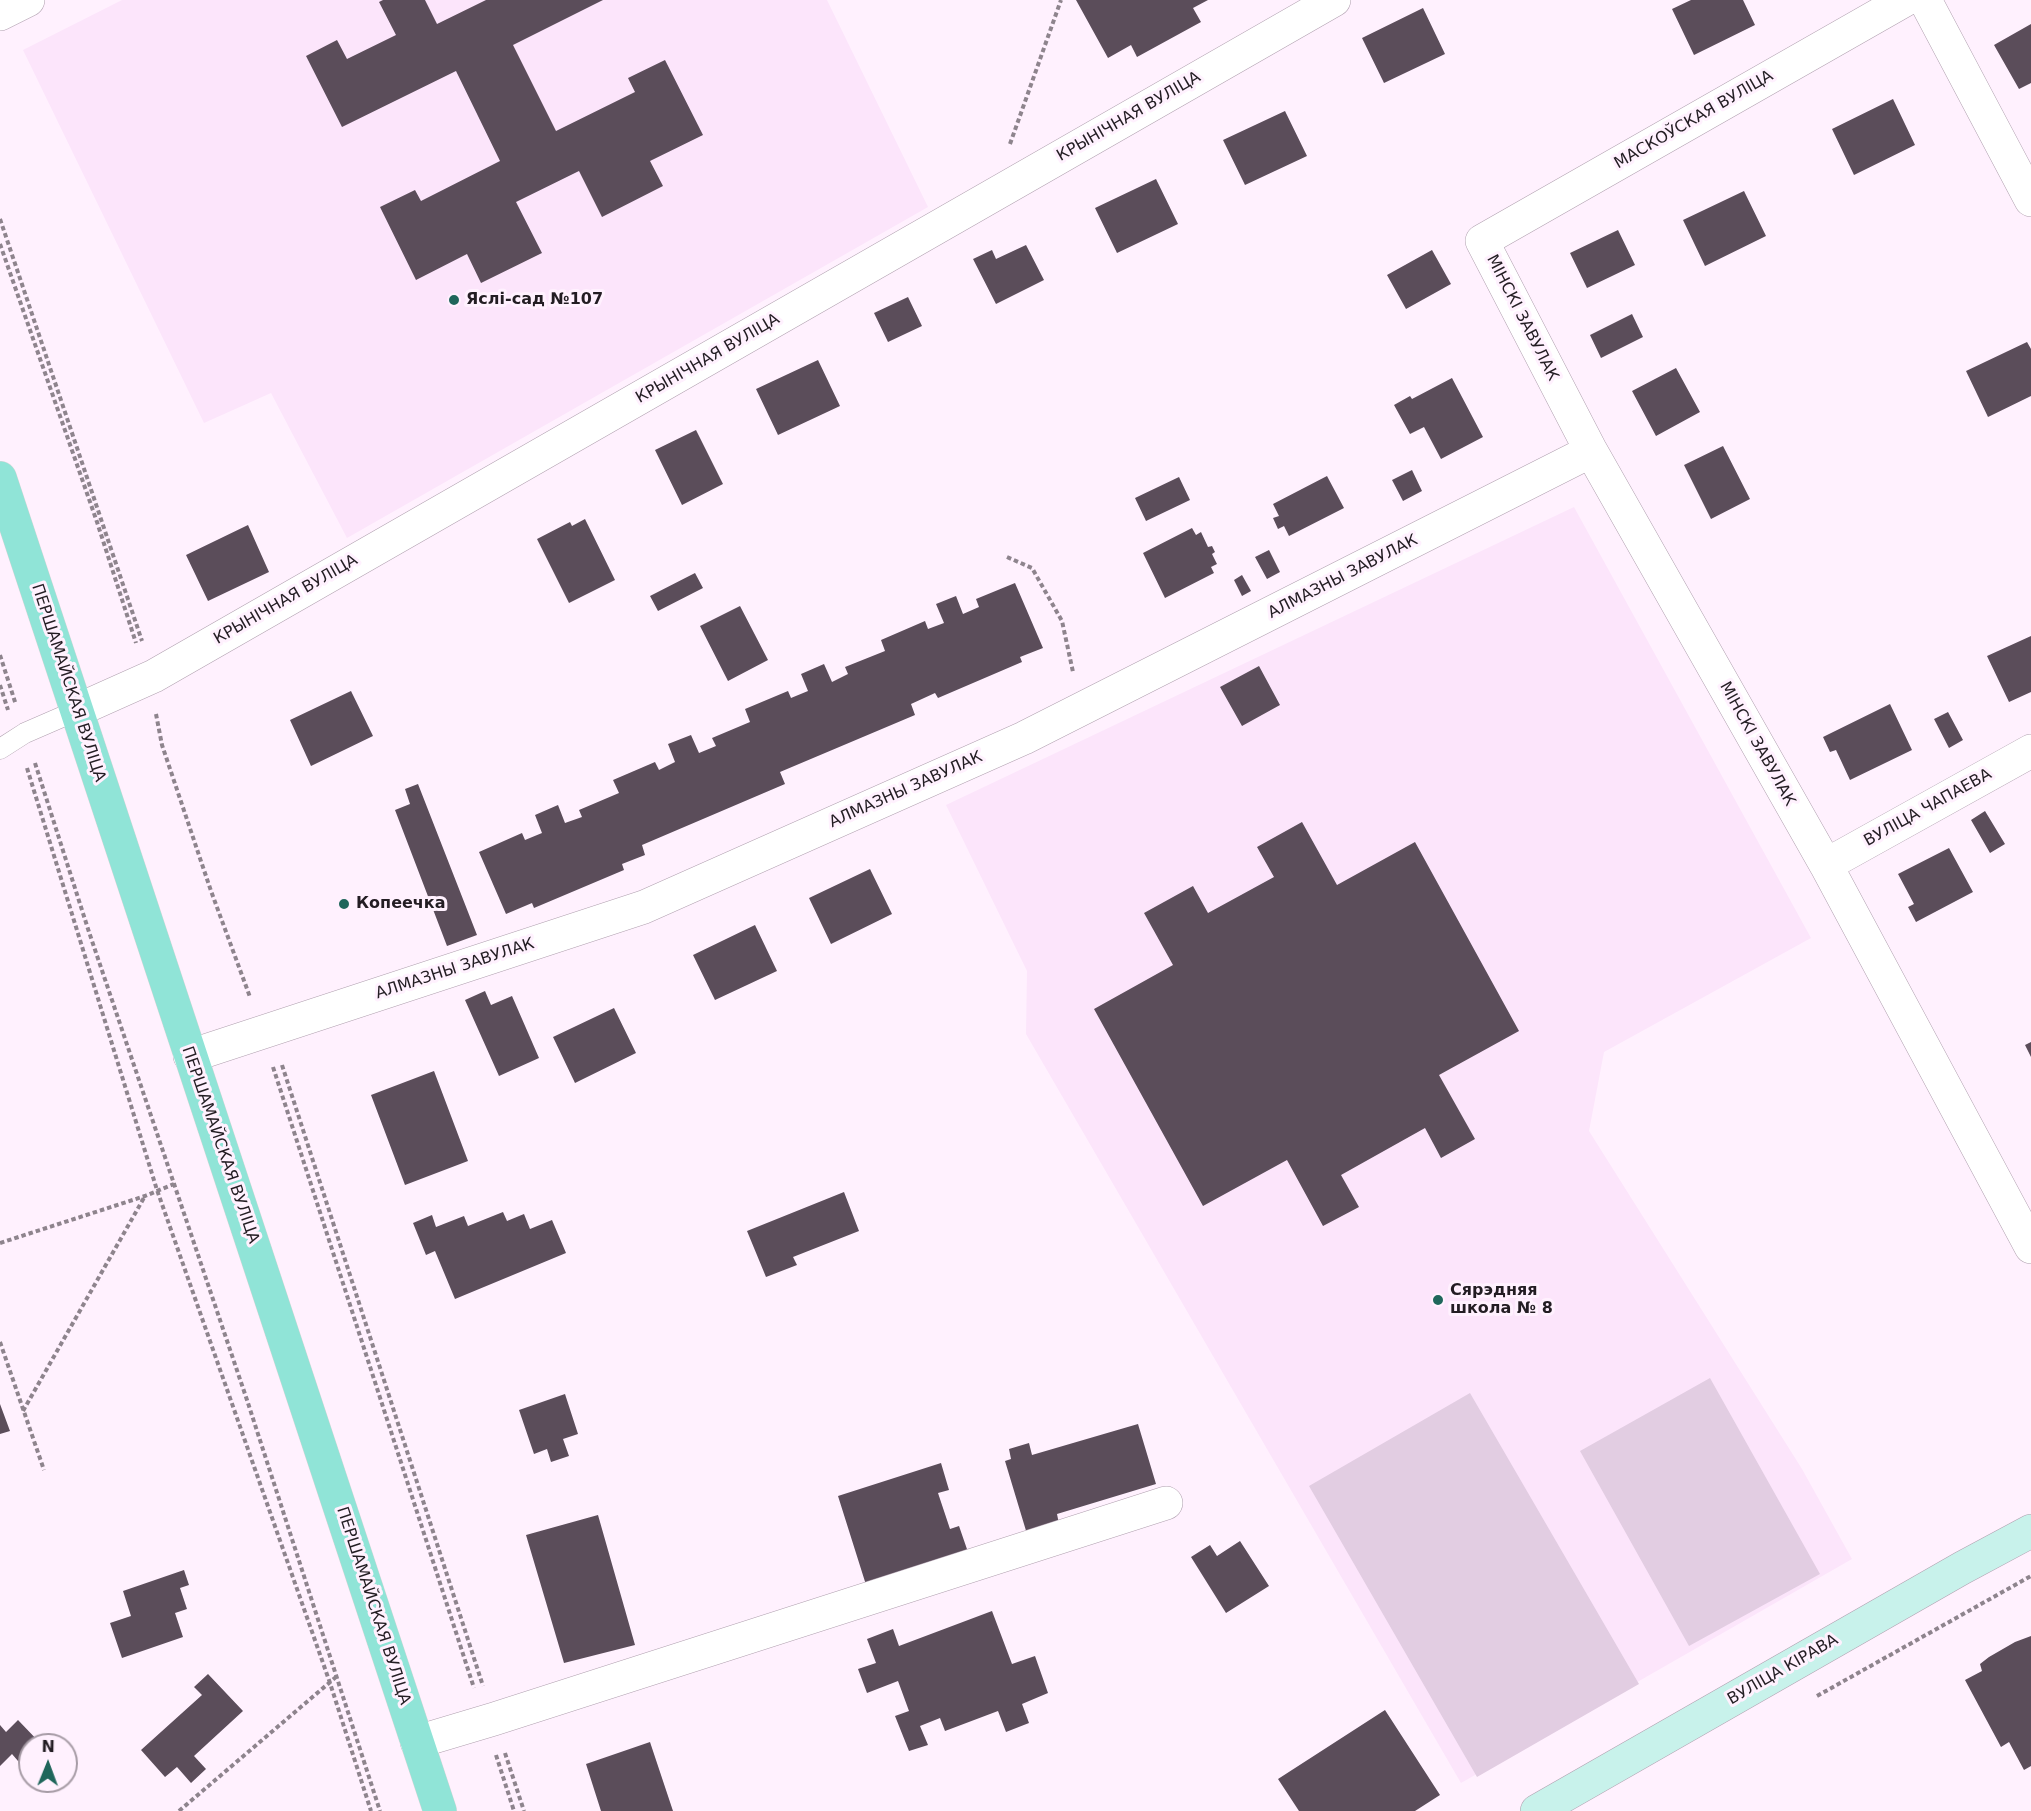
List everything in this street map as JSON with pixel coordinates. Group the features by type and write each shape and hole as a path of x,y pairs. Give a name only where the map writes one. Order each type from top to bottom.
{"main road":[{"name":"ПЕРШАМАЙСКАЯ ВУЛІЦА","path":"0,478 440,1811"}],"street":[{"path":"0,14 28,0"},
{"name":"КРЫНІЧНАЯ ВУЛІЦА","path":"78,710 154,676 1334,0"},
{"name":"МАСКОЎСКАЯ ВУЛІЦА","path":"1482,241 1905,0"},
{"path":"1925,0 2031,200"},
{"name":"МІНСКІ ЗАВУЛАК","path":"1482,241 1591,451 1826,866 2031,1247"},
{"name":"АЛМАЗНЫ ЗАВУЛАК","path":"190,1056 644,907 1024,738 1591,451"},
{"name":"ВУЛІЦА ЧАПАЕВА","path":"1826,866 2031,751"},
{"path":"417,1742 1166,1503"},
{"name":"ВУЛІЦА КІРАВА","path":"1537,1811 1962,1568 2031,1531"}],"lane":[{"path":"0,749 21,735 78,710"}],"path":[{"path":"992,196 1061,0"},
{"path":"0,219 154,676"},
{"path":"1007,557 1032,567 1062,621 1081,710"},
{"path":"0,655 21,735 157,1190 330,1683 371,1811"},
{"path":"0,685 21,735 247,1400 380,1811"},
{"path":"270,1030 524,1811"},
{"path":"0,1243 145,1196 174,1184"},
{"path":"23,1411 145,1196"},
{"path":"0,1342 44,1470"},
{"path":"1812,1700 2031,1576"},
{"path":"179,1811 337,1677"}],"shaded area":[{"name":"Яслі-сад №107","path":"122,0 827,0 928,207 347,538 271,393 204,423 23,50"},
{"name":"Сярэдняя школа № 8","path":"1574,507 1811,938 1604,1052 1589,1131 1802,1469 1852,1559 1461,1783 1026,1034 1027,971 946,805"},
{"path":"1710,1378 1820,1574 1689,1646 1580,1451"},
{"path":"1470,1393 1639,1684 1477,1777 1309,1486"}],"building":[{"path":"383,0 425,0 437,24 486,0 603,0 513,45 556,131 635,92 628,78 665,60 703,135 650,161 663,186 602,217 579,171 516,202 542,253 481,283 467,254 416,280 380,207 415,190 421,201 500,161 456,71 342,127 306,56 337,40 347,59 396,35 379,2"},
{"path":"1076,0 1208,0 1193,8 1201,22 1137,57 1131,45 1108,58"},
{"path":"1691,0 1743,0 1755,25 1694,55 1672,9"},
{"path":"1423,8 1445,54 1384,83 1362,38"},
{"path":"2031,24 2031,83 2019,89 1994,45"},
{"path":"1893,99 1915,145 1854,175 1832,129"},
{"path":"1285,111 1307,156 1245,185 1223,140"},
{"path":"1156,179 1178,224 1117,253 1095,208"},
{"path":"1744,191 1766,236 1705,266 1683,220"},
{"path":"1618,230 1635,265 1587,288 1570,253"},
{"path":"1026,245 1044,280 996,304 973,259 992,250 996,259"},
{"path":"1432,250 1451,284 1406,309 1387,275"},
{"path":"908,297 922,326 888,342 874,313"},
{"path":"1632,314 1643,337 1601,358 1590,335"},
{"path":"2027,342 2031,349 2031,396 1988,417 1966,371"},
{"path":"818,360 840,406 778,435 756,389"},
{"path":"1676,368 1700,412 1656,436 1632,391"},
{"path":"1452,378 1483,437 1441,459 1424,427 1410,434 1394,405 1410,396 1412,399"},
{"path":"696,430 723,484 682,505 655,450"},
{"path":"1723,446 1750,499 1711,519 1684,465"},
{"path":"1412,470 1422,491 1403,501 1392,480"},
{"path":"1327,476 1344,508 1289,536 1284,526 1278,529 1273,518 1279,516 1273,504"},
{"path":"1179,477 1190,500 1146,521 1135,498"},
{"path":"585,519 615,580 569,603 537,539 570,522 572,526"},
{"path":"248,525 269,572 208,601 186,555"},
{"path":"1192,528 1196,535 1201,532 1208,547 1212,546 1215,552 1212,554 1217,564 1211,567 1214,573 1165,598 1143,553"},
{"path":"1269,550 1280,572 1267,579 1255,557"},
{"path":"695,573 703,588 658,611 650,596"},
{"path":"1242,575 1251,591 1242,596 1234,580"},
{"path":"1015,583 1043,648 1020,657 1022,662 938,698 935,693 911,704 915,715 780,772 785,784 642,845 645,855 622,864 624,870 534,908 532,903 506,914 479,852 522,833 525,840 542,833 535,815 558,805 565,823 582,817 579,810 619,793 613,780 655,762 659,770 675,762 668,744 691,735 699,753 716,746 712,738 750,722 745,709 788,691 791,698 808,691 801,674 824,664 832,682 848,674 845,667 885,651 881,640 925,621 928,629 944,623 936,604 956,596 963,614 979,607 976,599"},
{"path":"740,606 768,660 728,681 700,626"},
{"path":"2031,636 2031,692 2009,702 1987,656"},
{"path":"1259,666 1280,705 1242,726 1220,687"},
{"path":"351,691 373,736 311,766 290,720"},
{"path":"1890,704 1912,750 1850,780 1836,750 1830,752 1823,737"},
{"path":"1948,712 1963,740 1949,748 1934,719"},
{"path":"418,784 477,935 447,946 395,810 410,804 405,789"},
{"path":"1985,811 2005,844 1990,853 1971,820"},
{"path":"1302,822 1337,885 1415,842 1519,1031 1439,1075 1475,1139 1441,1158 1425,1128 1341,1175 1359,1207 1323,1226 1287,1160 1203,1206 1094,1009 1173,965 1144,913 1193,886 1208,913 1274,877 1257,847"},
{"path":"1949,848 1973,892 1916,922 1908,907 1914,904 1898,874"},
{"path":"870,869 892,914 831,944 809,898"},
{"path":"755,925 777,971 715,1000 693,955"},
{"path":"485,991 491,1005 512,996 539,1058 499,1076 465,1000"},
{"path":"614,1008 636,1053 575,1083 553,1037"},
{"path":"2031,1042 2031,1057 2025,1045"},
{"path":"434,1071 468,1161 405,1185 371,1095"},
{"path":"844,1192 859,1231 793,1257 797,1265 766,1277 747,1231"},
{"path":"503,1212 507,1221 524,1214 530,1229 552,1220 566,1253 455,1299 435,1251 426,1255 413,1223 432,1215 436,1227 464,1216 468,1226"},
{"path":"565,1394 578,1434 563,1439 569,1456 551,1462 547,1449 534,1454 519,1410"},
{"path":"0,1404 10,1431 0,1434"},
{"path":"1138,1424 1156,1484 1057,1514 1059,1524 1027,1534 1005,1461 1011,1459 1009,1449 1029,1443 1032,1455"},
{"path":"941,1463 949,1490 938,1493 950,1529 959,1526 969,1555 867,1588 838,1496"},
{"path":"598,1515 635,1645 564,1663 526,1535"},
{"path":"1240,1541 1269,1586 1226,1613 1191,1557 1210,1545 1217,1556"},
{"path":"184,1570 189,1585 180,1588 187,1609 175,1613 183,1637 122,1658 110,1623 131,1616 123,1591"},
{"path":"992,1611 1012,1664 1035,1656 1048,1693 1022,1704 1029,1723 1006,1732 998,1711 945,1731 940,1718 920,1726 928,1745 909,1751 895,1716 909,1711 898,1681 867,1693 858,1669 876,1663 867,1639 893,1629 899,1646"},
{"path":"2031,1636 2031,1766 2024,1770 2009,1742 2001,1747 1965,1680 1982,1671 1980,1664 1989,1657"},
{"path":"208,1674 243,1711 194,1756 206,1769 191,1783 177,1767 165,1777 141,1750 202,1695 194,1687"},
{"path":"1385,1710 1440,1795 1415,1811 1299,1811 1278,1779"},
{"path":"18,1720 30,1733 18,1733 18,1761 12,1754 0,1766 0,1725 6,1732"},
{"path":"650,1742 673,1811 601,1811 586,1764"}],"place":[{"name":"Яслі-сад №107","path":"454,300"},
{"name":"Копеечка","path":"344,904"},
{"name":"Сярэдняя школа № 8","path":"1438,1300"}]}
